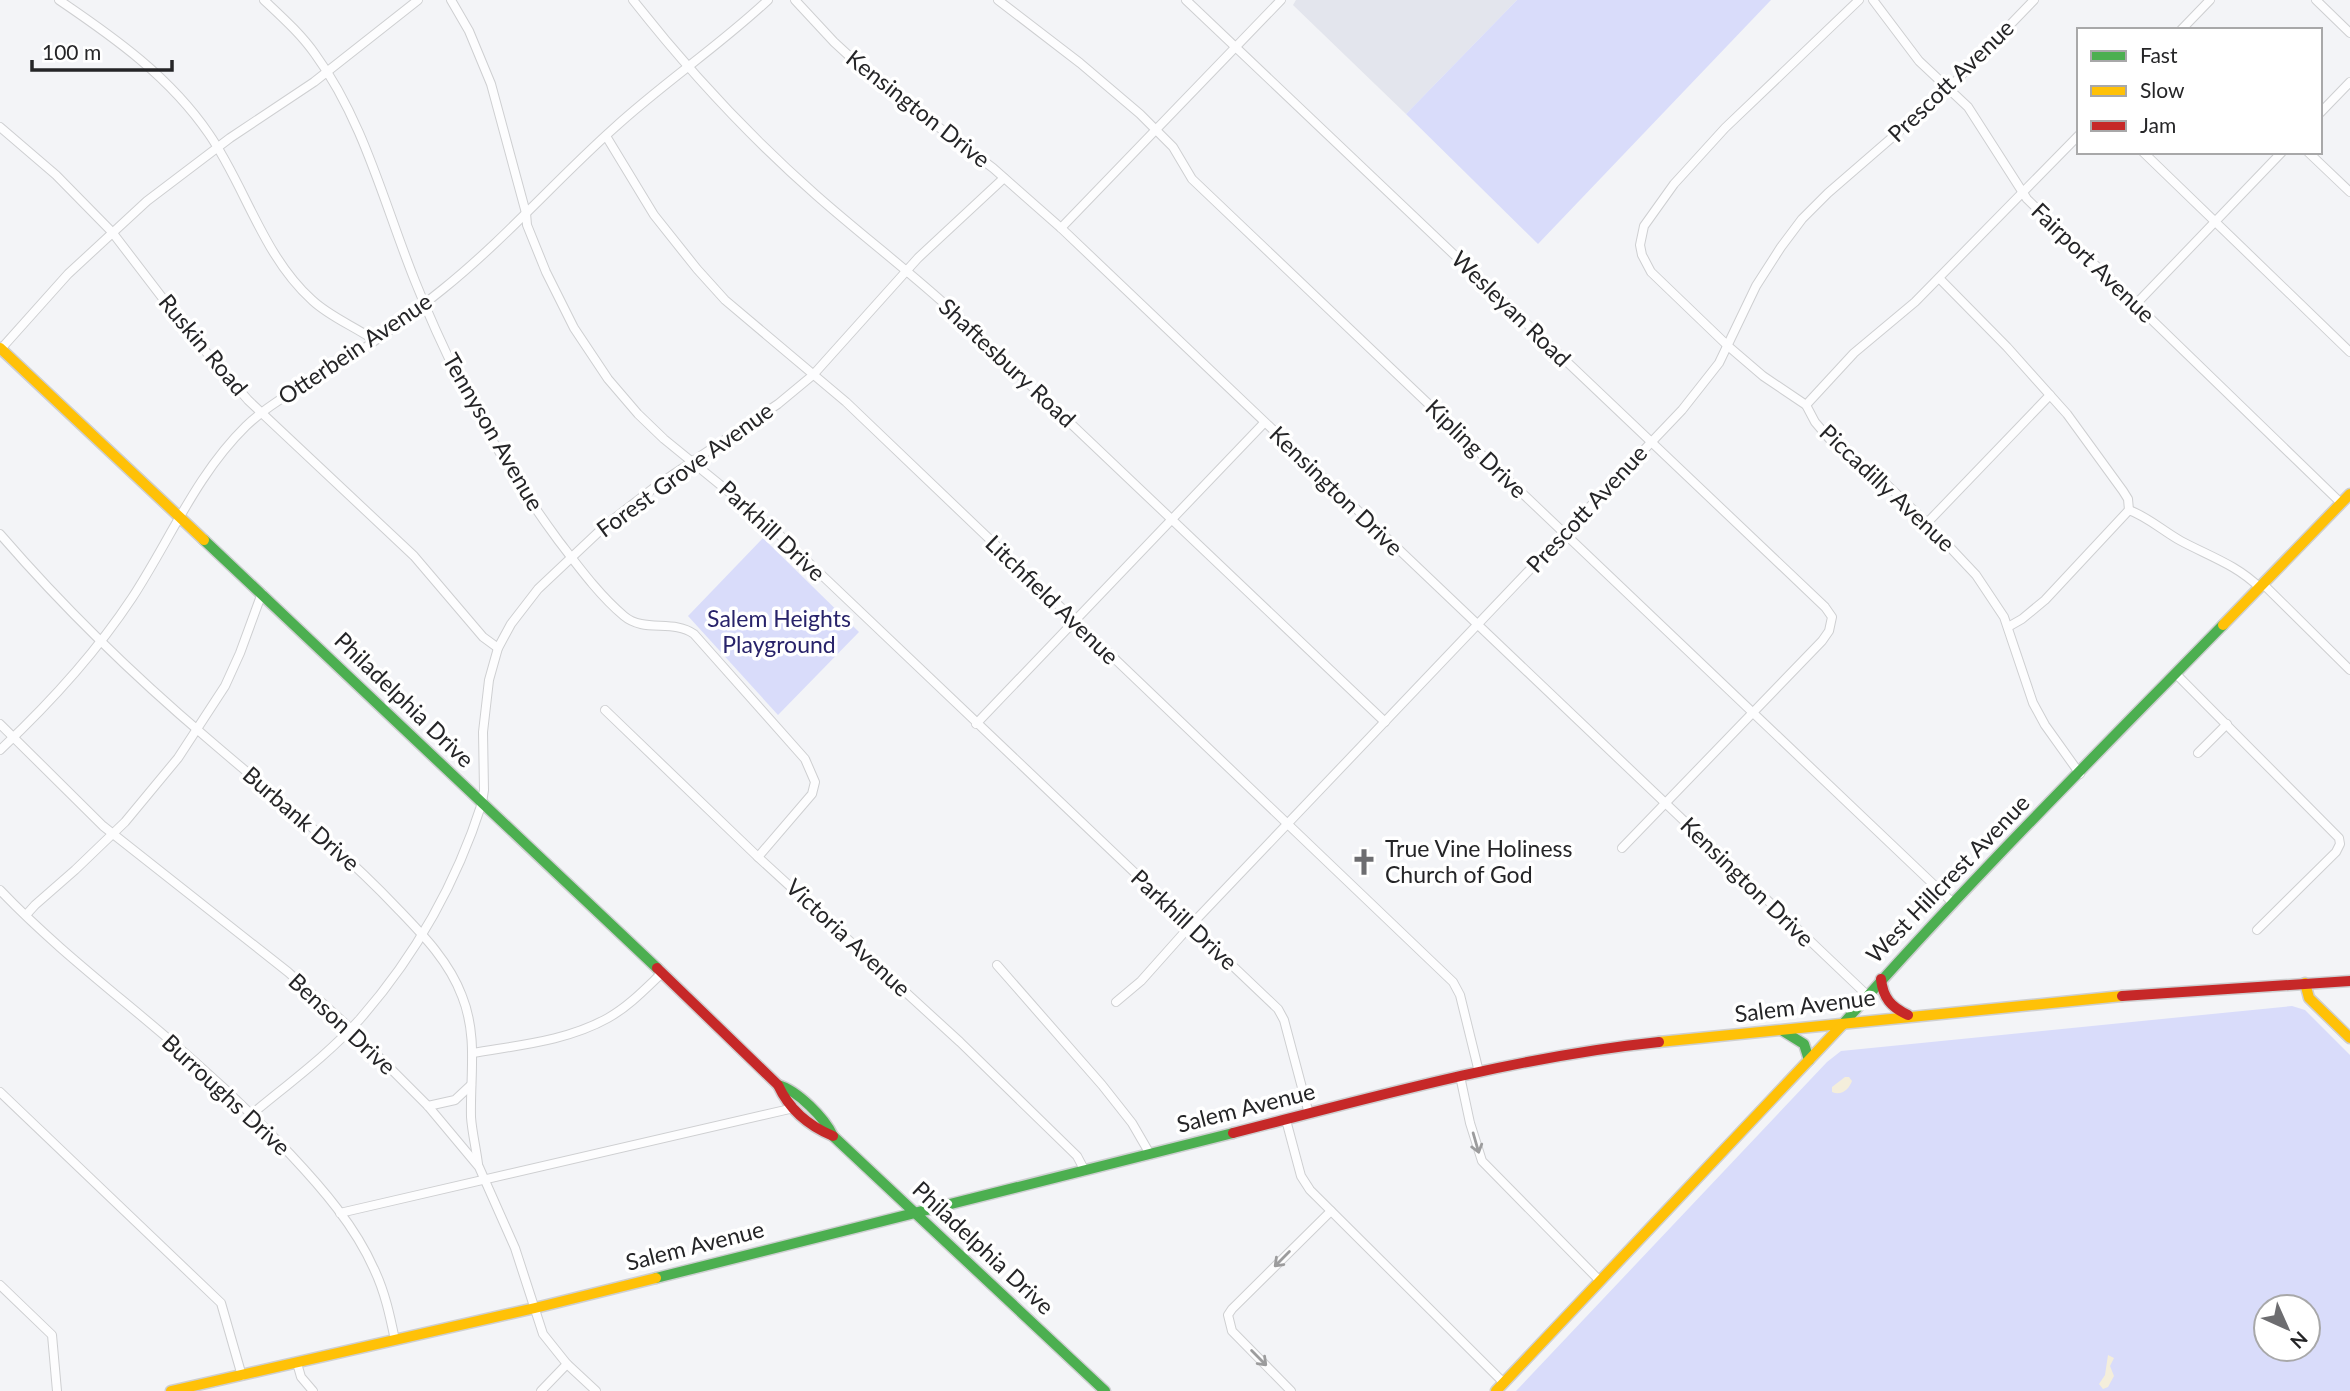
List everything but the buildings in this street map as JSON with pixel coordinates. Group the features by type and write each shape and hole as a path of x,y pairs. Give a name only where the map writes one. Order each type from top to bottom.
{"main road":[{"name":"Philadelphia Drive","path":"0,349 262,593 662,973 778,1085 782,1096 794,1108 821,1132 833,1136"},
{"name":"West Hillcrest Avenue","path":"1500,1387 1845,1022 1881,979 1953,903 2350,494"},
{"path":"1881,979 1884,999 1908,1015"},
{"name":"Salem Avenue","path":"171,1391 535,1308 1479,1072 1636,1045 1908,1015 2350,981"},
{"path":"2305,983 2309,998 2350,1038"},
{"path":"1782,1030 1804,1044 1809,1060"},
{"name":"Philadelphia Drive","path":"778,1085 789,1088 828,1125 833,1136 1105,1391"}],"street":[{"path":"59,0 123,44 150,67 186,105 226,161 261,229 297,284 327,312 374,340"},
{"name":"Tennyson Avenue","path":"264,0 307,43 341,93 424,303 458,379 524,492 571,556 628,620 642,625 681,627 694,634 806,759 815,782 812,794 758,857"},
{"path":"0,349 38,305 112,232 163,188 217,147 328,72 418,0"},
{"name":"Parkhill Drive","path":"451,0 469,31 491,84 527,225 554,290 588,351 608,379 638,414 670,444 767,523 1282,1014 1308,1114"},
{"name":"Shaftesbury Road","path":"633,0 688,67 814,194 907,270 1385,722"},
{"name":"Otterbein Avenue","path":"0,750 51,699 131,599 196,488 224,449 262,413 374,340 456,278 606,136 768,0"},
{"name":"Kensington Drive","path":"795,0 834,42 873,78 1004,178 1061,228 1867,995"},
{"name":"Kipling Drive","path":"998,0 1080,63 1157,131 1173,147 1192,179 1953,903"},
{"name":"Wesleyan Road","path":"1186,0 1825,607 1832,621 1822,641 1751,712"},
{"path":"1061,228 1281,0"},
{"name":"Piccadilly Avenue","path":"1859,0 1700,154 1647,221 1640,246 1644,261 1651,272 1728,346 1763,376 1806,405 1815,422 1832,442 1879,477 1976,575 1995,601 2008,627 2033,703 2045,725 2080,774"},
{"name":"Fairport Avenue","path":"1873,0 1919,61 1960,98 1981,124 2022,193 2341,503"},
{"name":"Prescott Avenue","path":"1116,1002 1141,981 1190,926 1682,410 1712,373 1764,273 1802,219 1828,193 1948,89 2034,0"},
{"path":"2183,28 2210,0"},
{"path":"2316,0 2350,33"},
{"path":"2322,111 2350,82"},
{"name":"Ruskin Road","path":"0,127 56,175 112,232 221,371 414,556 484,637 498,649"},
{"name":"Litchfield Avenue","path":"606,136 654,215 697,270 748,321 846,402 1456,984 1479,1072"},
{"path":"1806,405 1854,353 1915,302 2077,137"},
{"path":"2145,154 2350,352"},
{"path":"2136,304 2281,154"},
{"path":"2310,154 2350,192"},
{"name":"Forest Grove Avenue","path":"252,1114 350,1028 423,935 449,885 482,803 484,708 489,680 498,649 523,606 571,556 607,524 692,461 778,404 813,375 907,270 1004,178"},
{"path":"1939,278 2050,394 2128,499 2129,510 2045,600 2008,627"},
{"path":"1927,523 2050,394"},
{"path":"976,724 1264,423"},
{"path":"2129,510 2142,515 2182,541 2232,565 2262,586 2350,670"},
{"name":"Burbank Drive","path":"0,534 99,640 197,730 348,858 423,935 445,963 460,990 471,1028 472,1125 479,1167"},
{"path":"26,915 113,834 158,784 216,702 233,670 262,593"},
{"path":"2176,674 2336,834 2340,844 2336,852 2257,930"},
{"name":"Victoria Avenue","path":"605,710 758,857 960,1042 1077,1156 1085,1171"},
{"path":"1622,848 1751,712"},
{"name":"Benson Drive","path":"0,724 113,834 288,972 350,1028 428,1106 479,1167 515,1248 543,1334 567,1364 596,1391"},
{"path":"2198,753 2227,724"},
{"name":"Burroughs Drive","path":"0,890 82,967 194,1061 252,1114 299,1164 359,1240 375,1270 386,1300 395,1340"},
{"path":"996,965 1102,1085 1132,1123 1150,1154"},
{"path":"473,1053 558,1038 588,1028 617,1013 662,973"},
{"path":"1460,1076 1482,1161 1600,1281"},
{"path":"428,1106 455,1100 471,1085"},
{"path":"0,1091 221,1303 242,1376"},
{"path":"340,1213 794,1108"},
{"path":"1286,1120 1301,1175 1310,1191 1500,1387"},
{"path":"1292,1391 1232,1331 1228,1315 1331,1211"},
{"path":"0,1285 52,1335 57,1391"},
{"path":"297,1363 301,1377 313,1391"},
{"path":"541,1391 567,1364"}],"shaded area":[{"path":"1296,0 1517,0 1406,114 1293,5"}],"green space":[{"path":"1517,0 1771,0 1538,244 1406,114"},
{"name":"Salem Heights Playground","path":"763,538 859,632 778,715 688,616"},
{"path":"2292,1006 2305,1010 2350,1055 2350,1391 1516,1391 1827,1062 1841,1051"}],"sand":[{"path":"1845,1077 1852,1081 1847,1089 1839,1093 1832,1092 1832,1087"},
{"path":"2108,1355 2114,1358 2110,1366 2114,1376 2108,1387 2103,1389 2099,1384 2105,1375"}],"traffic: fast":[{"path":"204,540 657,968"},
{"path":"1843,1024 2078,772 2223,625"},
{"path":"1783,1031 1804,1044 1809,1060"},
{"path":"778,1085 810,1106 833,1136 1105,1391"},
{"path":"656,1278 1233,1133"}],"traffic: slow":[{"path":"0,348 204,540"},
{"path":"2223,625 2350,494"},
{"path":"2305,983 2309,998 2350,1038"},
{"path":"1659,1042 2122,996"},
{"path":"1496,1391 1843,1024"},
{"path":"171,1391 656,1278"}],"traffic: jam":[{"path":"657,968 778,1085 801,1116 833,1136"},
{"path":"1881,979 1889,1001 1908,1015"},
{"path":"2122,996 2350,981"},
{"path":"1233,1133 1391,1092 1498,1068 1551,1057 1659,1042"}],"place":[{"name":"True Vine Holiness Church of God","path":"1364,862"}]}
